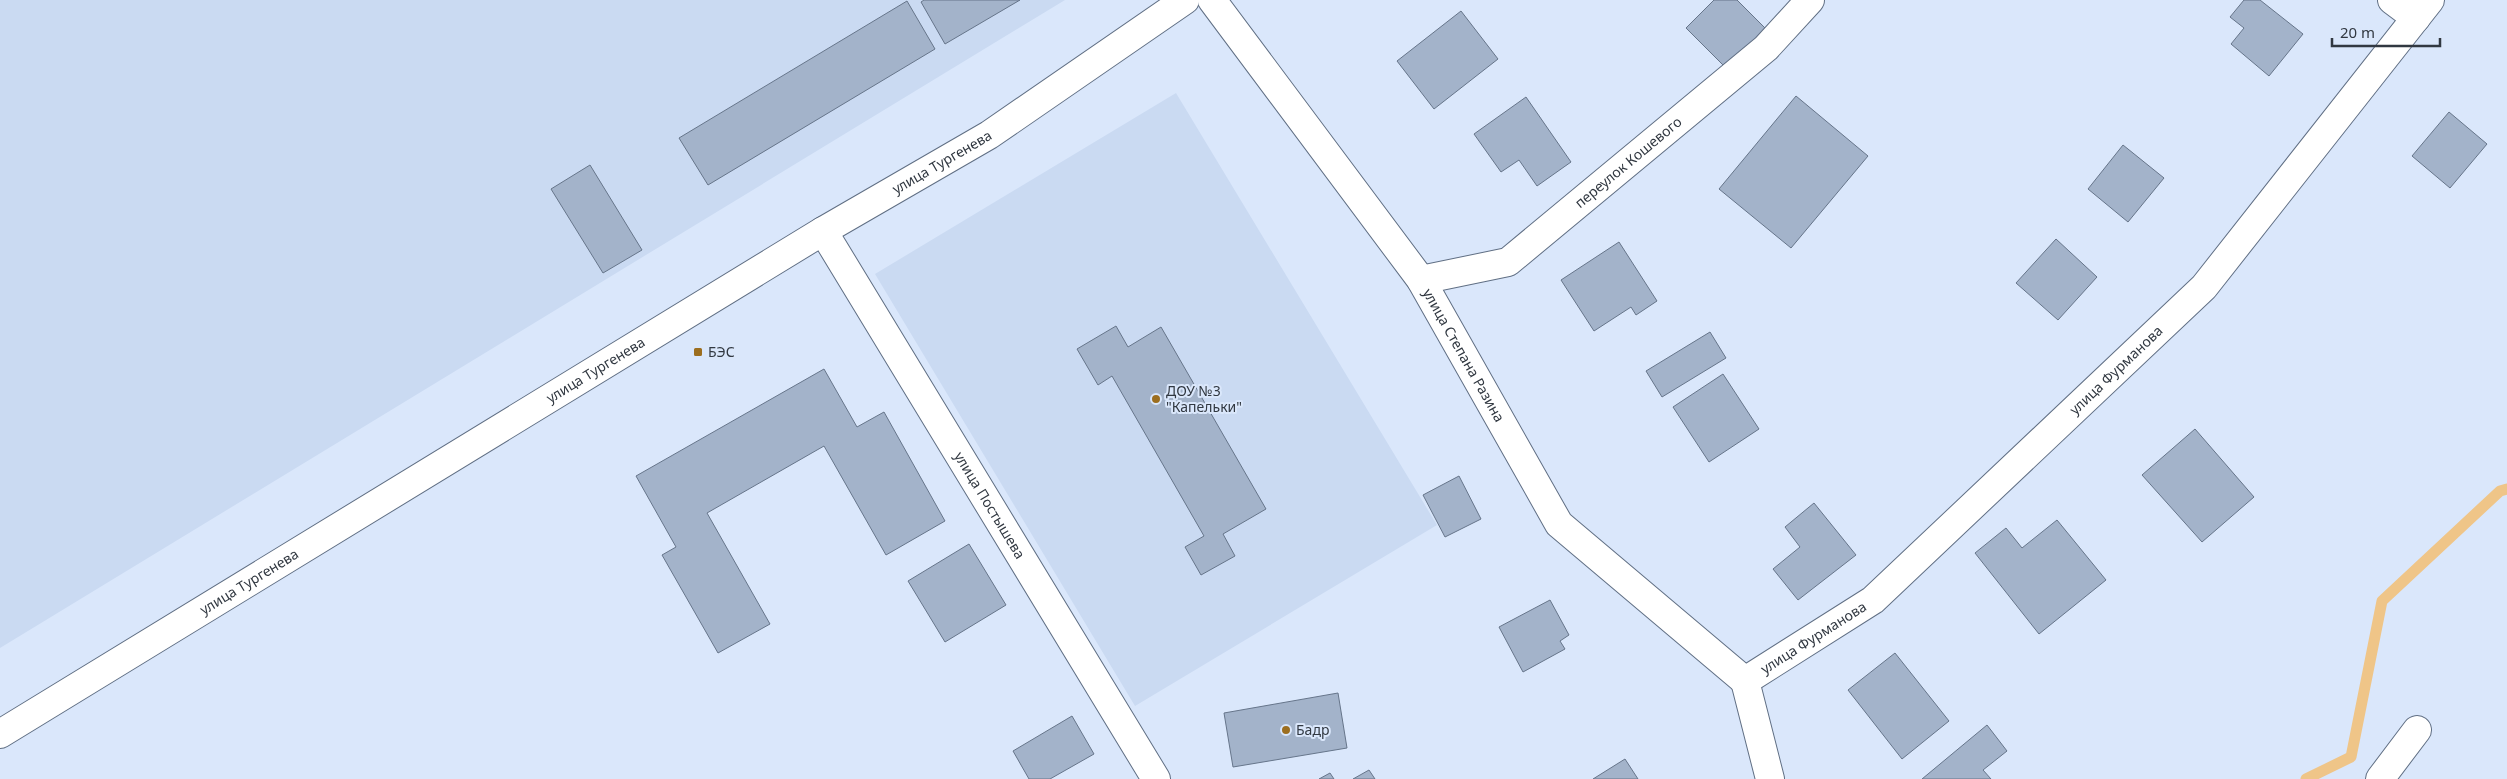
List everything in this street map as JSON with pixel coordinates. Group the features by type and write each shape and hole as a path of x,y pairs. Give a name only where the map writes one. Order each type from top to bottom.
{"street":[{"name":"улица Тургенева","path":"0,734 822,232 989,135 1184,0"},
{"name":"улица Степана Разина","path":"1212,0 1421,280 1559,524 1745,681"},
{"name":"переулок Кошевого","path":"1421,280 1508,262 1766,48 1810,0"},
{"path":"2392,0 2423,9"},
{"name":"улица Фурманова","path":"1745,681 1873,600 2204,288 2423,9"},
{"name":"улица Постышева","path":"822,232 1156,779"},
{"path":"1745,681 1770,779"},
{"path":"2380,779 2418,730"}],"shaded area":[{"path":"0,0 1065,0 0,648"},
{"name":"ДОУ №3 \"Капельки\"","path":"1176,93 1437,525 1135,706 875,274"}],"building":[{"path":"924,0 1020,0 945,44 921,2"},
{"path":"1714,0 1737,0 1768,31 1729,71 1686,28"},
{"path":"2244,0 2260,0 2303,34 2269,76 2231,44 2244,28 2230,17"},
{"path":"907,1 935,49 708,185 679,138"},
{"path":"1461,11 1498,59 1434,109 1397,61"},
{"path":"1796,96 1868,156 1791,248 1719,189"},
{"path":"1526,97 1571,162 1537,186 1519,160 1501,172 1474,134"},
{"path":"2449,112 2487,144 2450,188 2412,156"},
{"path":"2123,145 2164,178 2128,222 2088,189"},
{"path":"590,165 642,250 603,273 551,189"},
{"path":"2056,239 2097,277 2058,320 2016,283"},
{"path":"1619,242 1657,301 1636,315 1631,307 1594,331 1561,280"},
{"path":"1116,326 1128,347 1161,327 1266,509 1223,534 1235,556 1201,575 1185,547 1204,536 1112,376 1098,385 1077,349"},
{"path":"1710,332 1726,358 1662,397 1646,371"},
{"path":"824,369 857,427 884,412 945,521 886,555 824,446 707,513 770,624 718,653 662,555 676,547 636,476"},
{"path":"1723,374 1759,429 1709,462 1673,407"},
{"path":"2195,429 2254,497 2202,542 2142,475"},
{"path":"1459,476 1481,519 1445,537 1423,495"},
{"path":"1814,503 1856,555 1798,600 1773,569 1800,547 1785,527"},
{"path":"2057,520 2106,580 2039,634 1975,553 2006,528 2022,548"},
{"path":"969,544 1006,605 945,642 908,581"},
{"path":"1550,600 1569,635 1560,641 1565,649 1523,672 1499,627"},
{"path":"1895,653 1949,721 1902,759 1848,690"},
{"name":"Бадр","path":"1338,693 1347,748 1233,767 1224,713"},
{"path":"1072,716 1094,754 1050,779 1029,779 1013,751"},
{"path":"1987,725 2007,751 1983,770 1991,779 1922,779"},
{"path":"1625,759 1638,779 1593,779"},
{"path":"1369,770 1375,779 1353,779"},
{"path":"1330,773 1334,779 1319,779"}],"waterway":[{"path":"2306,779 2351,757 2382,601 2500,491 2507,489"}],"place":[{"name":"БЭС","path":"698,352"},
{"name":"ДОУ №3 \"Капельки\"","path":"1156,399"},
{"name":"Бадр","path":"1286,730"}]}
